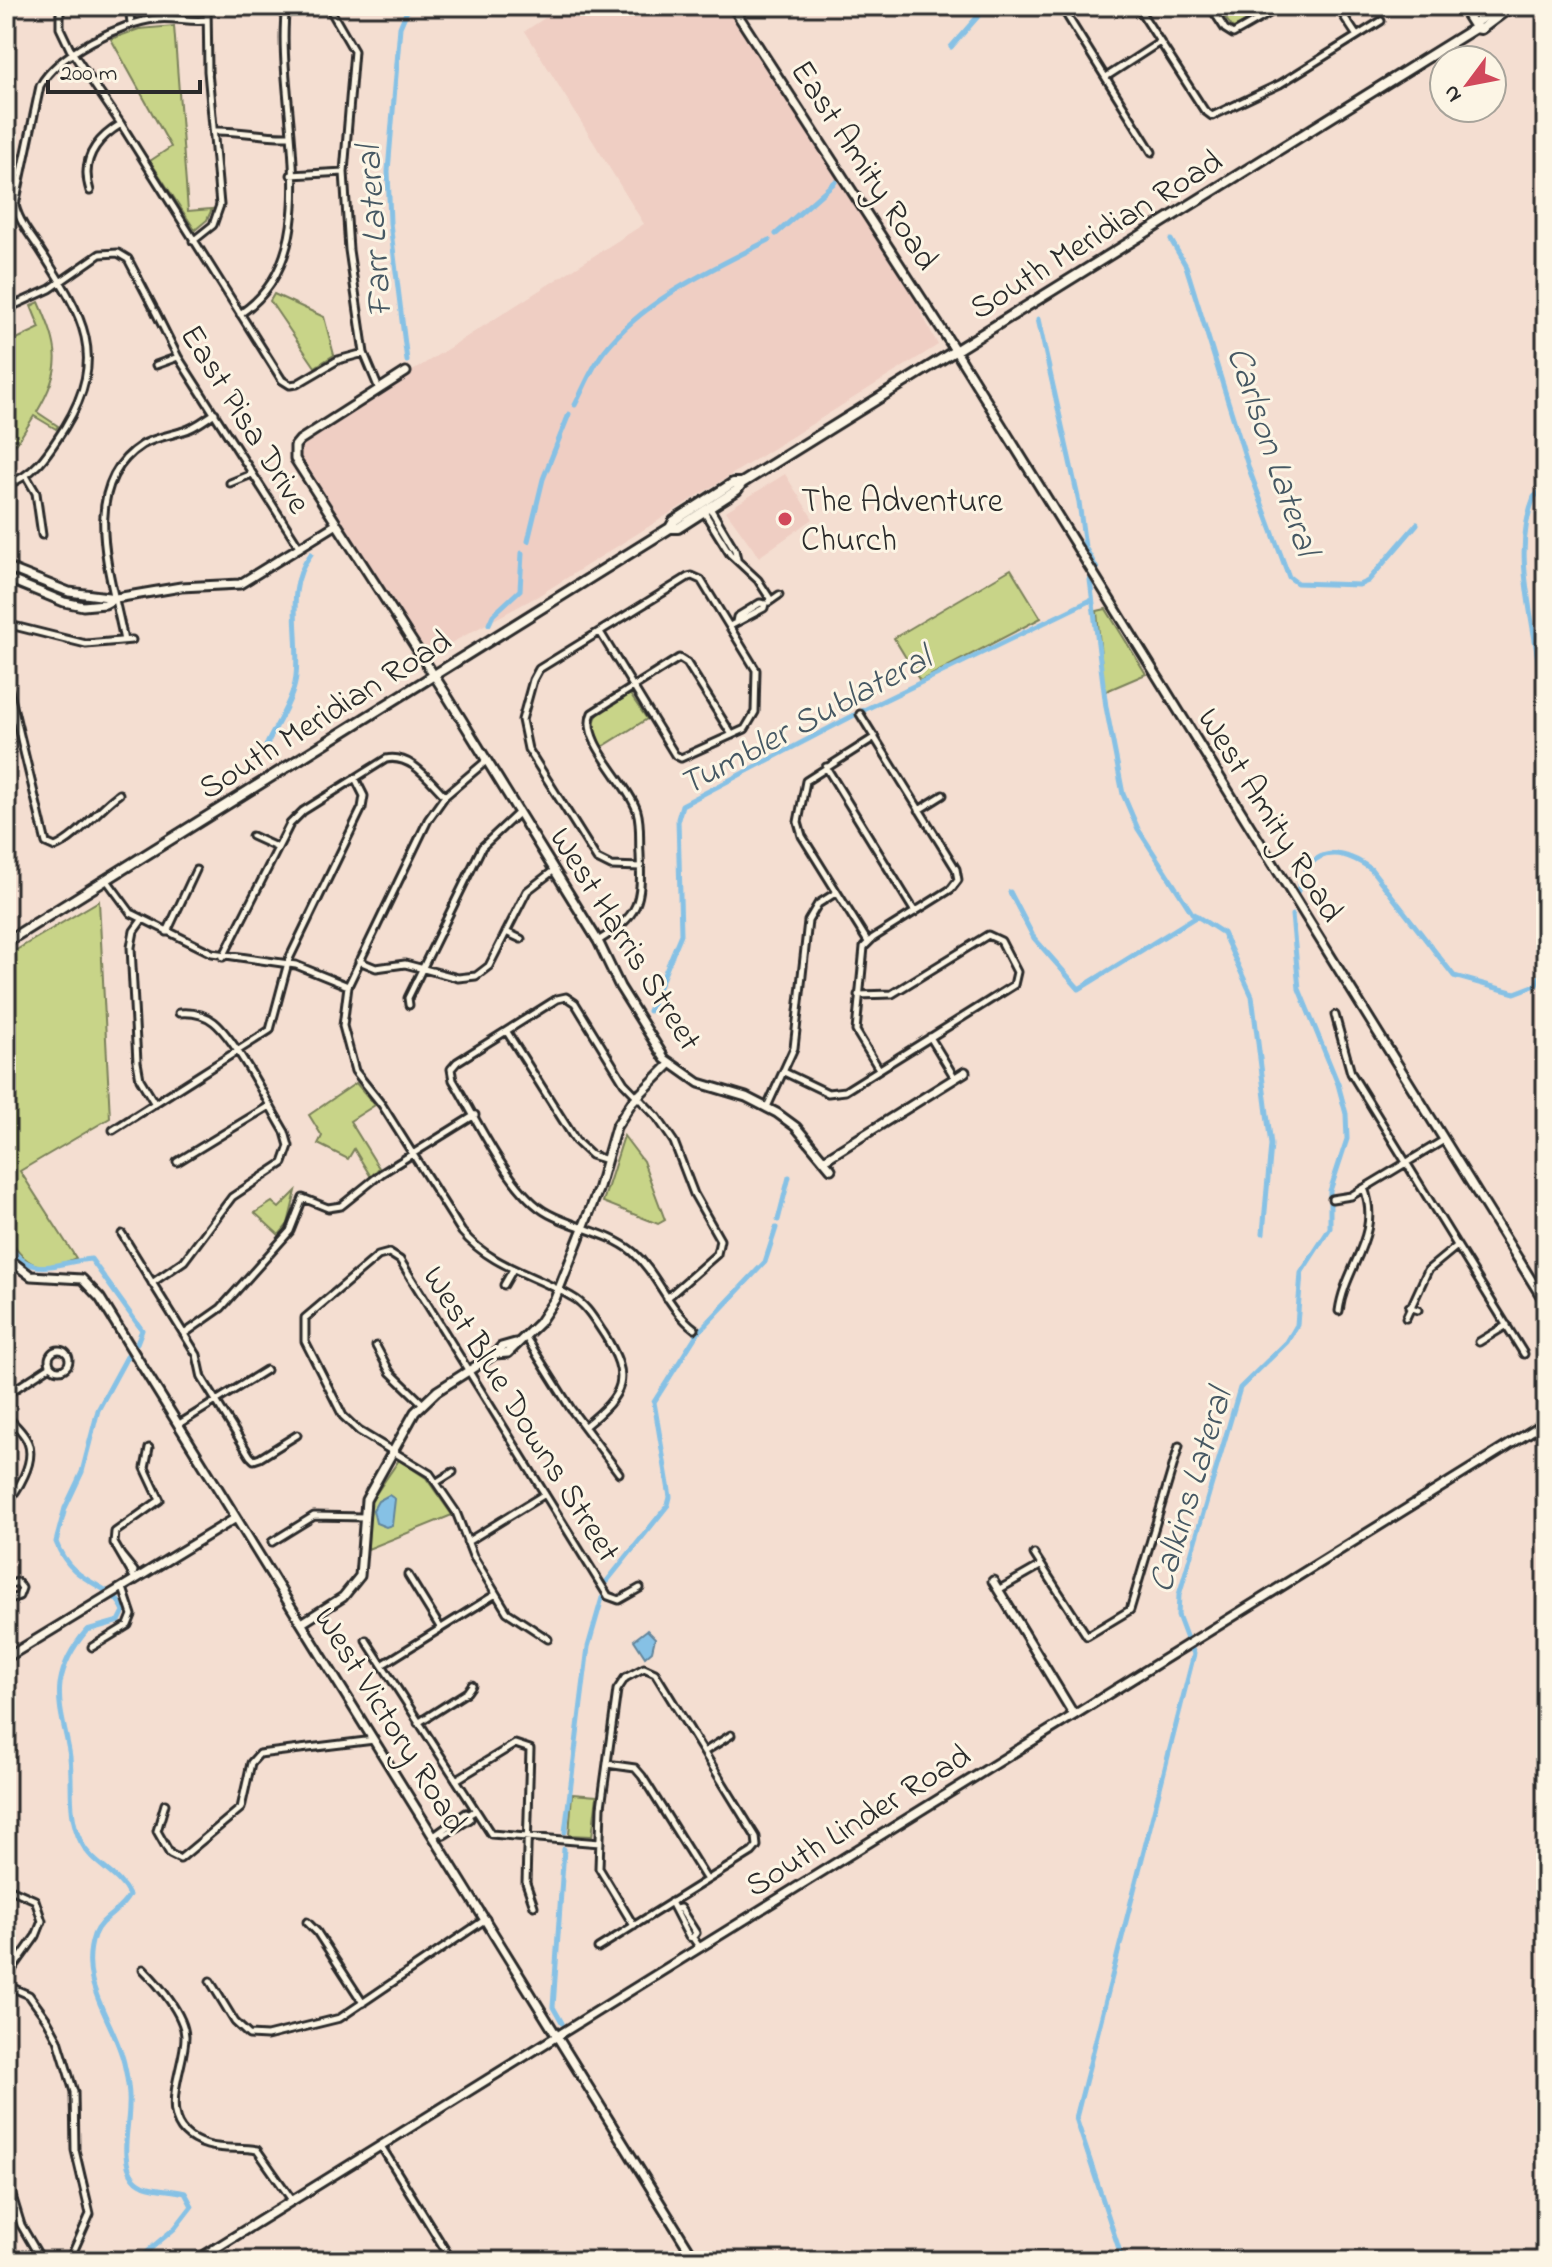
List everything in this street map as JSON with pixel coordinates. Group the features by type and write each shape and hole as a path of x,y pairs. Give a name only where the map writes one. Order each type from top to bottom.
{"main road":[{"name":"South Meridian Road","path":"1475,28 1476,22 1501,6"},
{"name":"South Meridian Road","path":"6,942 671,528 674,521 737,490 740,483 1475,28 1481,29 1512,6"}],"street":[{"path":"60,6 62,33 74,55 282,380 290,385 304,381 338,360 364,353"},
{"path":"129,6 131,23"},
{"path":"193,241 213,225 220,205 207,6"},
{"path":"240,314 266,293 294,226 286,6"},
{"path":"328,6 354,51 344,172 349,250 364,353 379,389 406,372"},
{"name":"East Amity Road","path":"732,6 955,350"},
{"path":"1061,6 1152,152"},
{"path":"1137,6 1204,110 1212,116 1280,84 1381,21"},
{"path":"1210,6 1225,29 1233,34 1282,6"},
{"path":"1337,6 1357,36"},
{"path":"1461,6 1475,28"},
{"path":"6,485 26,476 51,450 73,413 87,378 89,360 83,324 61,282 18,215 15,200 37,94 50,72 105,34 131,23 171,18 206,20"},
{"path":"1106,77 1160,42"},
{"path":"90,191 86,177 95,143 121,124"},
{"path":"214,131 234,130 264,137 289,136"},
{"path":"291,175 344,172"},
{"name":"East Pisa Drive","path":"61,282 100,254 118,253 128,259 178,357 300,549"},
{"path":"6,309 61,282"},
{"name":"West Amity Road","path":"955,350 1546,1304"},
{"path":"156,365 178,357"},
{"name":"West Harris Street","path":"379,389 295,446 295,459 434,675 598,941 620,987 670,1064 699,1083 767,1107 796,1127 831,1169"},
{"path":"124,641 103,524 111,479 127,456 145,443 184,431 215,413"},
{"path":"230,483 252,474"},
{"path":"26,476 38,501 42,535"},
{"path":"705,507 735,550 737,560 758,580 768,602"},
{"path":"6,567 69,592 116,598 181,587 240,584 337,524"},
{"path":"600,632 675,755 681,758 748,727 754,718 758,673 733,624 697,577 688,577 539,669 522,720 528,749 597,859 611,866 641,867"},
{"path":"6,578 74,604 105,604 116,598"},
{"path":"733,624 764,608 779,595"},
{"path":"6,624 86,644 132,640"},
{"path":"598,941 623,925 635,911 642,893 641,867 636,808 592,737 589,720 597,708 679,658 687,663 732,735"},
{"path":"6,677 43,838 50,846 70,839 98,809 119,794"},
{"path":"860,714 956,869 958,880 951,889 868,942 862,955 856,1031 879,1069"},
{"path":"868,942 799,830 806,781 875,737"},
{"path":"223,957 276,847 290,824 303,811 386,759 398,757 411,763 445,796"},
{"path":"485,762 445,796 428,820 348,986 343,1026 352,1062 462,1232 479,1250 512,1271 571,1296 591,1314 620,1360 623,1374 607,1407 585,1426"},
{"path":"826,767 915,912"},
{"path":"113,1130 270,1030 288,964 362,808 364,796 355,778"},
{"path":"919,810 943,795"},
{"path":"409,1005 424,966 482,847 517,814"},
{"path":"252,836 276,847"},
{"path":"167,932 196,870"},
{"path":"359,961 376,968 405,964 424,966 458,978 476,976 489,966 527,891 553,871"},
{"path":"106,879 125,908 142,920 223,957 313,969 348,986"},
{"path":"767,1107 784,1072 797,1034 808,921 818,904 837,892"},
{"path":"142,920 134,931 131,947 137,1062 140,1079 155,1104"},
{"path":"506,932 521,939"},
{"path":"784,1072 837,1094 1014,985 1018,977 1017,968 1001,941 992,936 983,937 892,994 858,995"},
{"path":"667,1298 689,1282 721,1246 694,1194 674,1142 657,1117 636,1098 575,1003 566,997 451,1069 453,1080 525,1195 550,1215 633,1253 667,1298 695,1329"},
{"path":"152,1283 184,1261 224,1204 280,1167 288,1151 287,1137 216,1023 191,1012 179,1013"},
{"path":"1335,1015 1351,1073 1524,1354"},
{"path":"507,1032 576,1141 591,1155 607,1160"},
{"path":"930,1037 955,1078"},
{"path":"302,1623 355,1585 364,1561 366,1500 423,1404 501,1347 515,1343 539,1323 559,1291 616,1127 636,1098 670,1064"},
{"path":"824,1160 965,1072"},
{"path":"177,1162 269,1106"},
{"path":"184,1334 221,1308 290,1231 303,1198 328,1208 341,1206 412,1154 475,1115"},
{"path":"1332,1199 1351,1196 1444,1140"},
{"path":"1339,1311 1347,1274 1365,1245 1371,1224 1364,1188"},
{"path":"122,1234 184,1334 216,1401 254,1460 297,1435"},
{"path":"1406,1318 1436,1260 1457,1246"},
{"name":"West Blue Downs Street","path":"393,1450 359,1431 343,1416 321,1378 302,1329 309,1313 378,1256 389,1253 400,1260 608,1596 615,1601 640,1588"},
{"name":"West Victory Road","path":"6,1257 31,1276 77,1278 92,1287 374,1740 438,1834 486,1919 696,2261"},
{"path":"504,1285 512,1271"},
{"path":"1409,1307 1418,1310"},
{"path":"1479,1342 1507,1325"},
{"path":"525,1335 619,1473"},
{"path":"376,1346 390,1372 423,1404"},
{"path":"6,1395 49,1367 60,1370 69,1362 69,1354 59,1351 50,1358 49,1367"},
{"path":"179,1424 266,1370"},
{"path":"6,1416 28,1438 32,1451 18,1489 6,1503"},
{"name":"South Linder Road","path":"195,2261 1546,1422"},
{"path":"1034,1554 1087,1636 1130,1610 1179,1446"},
{"path":"134,1577 134,1571 113,1539 115,1532 160,1500 145,1468 149,1448"},
{"path":"393,1450 422,1466 437,1482 460,1519 467,1542 509,1615 548,1639"},
{"path":"437,1482 453,1472"},
{"path":"467,1542 545,1494"},
{"path":"272,1542 314,1516 364,1517"},
{"path":"6,1658 119,1590 134,1577 236,1518"},
{"path":"998,1590 1040,1566"},
{"path":"408,1575 440,1627"},
{"path":"993,1581 1074,1715"},
{"path":"6,1586 17,1582 22,1588 19,1596 6,1601"},
{"path":"92,1647 128,1625 132,1615 119,1590"},
{"path":"382,1665 496,1594"},
{"path":"366,1640 491,1834 600,1843"},
{"path":"598,1948 634,1926 671,1902 707,1880 757,1846 756,1837 704,1752 655,1673 648,1668 625,1678 617,1690 600,1843 601,1874 634,1926"},
{"path":"418,1723 467,1692 472,1685"},
{"path":"704,1752 731,1735"},
{"path":"165,1804 157,1831 170,1854 180,1859 241,1808 251,1763 259,1754 374,1740"},
{"path":"456,1780 515,1744 527,1746 532,1754 526,1883 534,1906"},
{"path":"607,1764 635,1768 642,1776 707,1880"},
{"path":"438,1834 444,1835 470,1819 468,1815 475,1811"},
{"path":"6,1887 26,1894 41,1908 42,1921 36,1936 6,1978"},
{"path":"671,1902 689,1937 700,1948"},
{"path":"210,1981 235,2022 242,2030 256,2037 329,2023 486,1919"},
{"path":"307,1922 317,1932 363,2003"},
{"path":"143,1969 174,2010 185,2033 173,2100 180,2122 188,2134 207,2145 257,2150 293,2201"},
{"path":"6,1985 29,1995 47,2020 58,2040 74,2092 75,2150 90,2214 69,2261"},
{"path":"381,2146 452,2261"},
{"path":"6,2176 21,2225 42,2261"}],"shaded area":[{"path":"563,6 726,6 903,277 938,345 538,596 427,656 293,447 644,224 525,31"},
{"path":"785,474 813,519 759,557 726,511"}],"green space":[{"path":"1216,6 1242,6 1251,20 1233,28"},
{"path":"174,26 188,211 212,209 207,220 195,230 150,161 171,147 111,39 139,29"},
{"path":"274,294 324,317 334,355 315,367 270,301"},
{"path":"39,302 51,332 56,357 52,382 37,412 58,426 56,429 34,416 17,443 6,451 6,344 40,328 31,306"},
{"path":"1011,569 1041,618 920,681 894,638"},
{"path":"1106,609 1146,674 1104,692 1097,611"},
{"path":"629,693 647,719 602,747 596,736 595,720 604,708"},
{"path":"99,901 110,1118 20,1171 76,1258 43,1266 20,1254 6,1234 6,956"},
{"path":"356,1083 375,1105 350,1121 379,1168 371,1177 354,1149 348,1159 318,1144 322,1136 309,1115"},
{"path":"624,1136 643,1161 665,1220 658,1224 603,1202"},
{"path":"296,1191 288,1224 279,1235 255,1213 272,1202 279,1208"},
{"path":"399,1460 426,1478 452,1515 368,1549 369,1504"},
{"path":"572,1794 597,1796 592,1836 569,1835"}],"water":[{"path":"389,1495 395,1499 392,1525 386,1527 376,1523 373,1510 378,1501"},
{"path":"647,1630 655,1638 652,1651 645,1657 634,1640"}],"waterway":[{"path":"6,19 8,6"},
{"name":"Farr Lateral","path":"407,361 390,223 388,171 400,27 409,6"},
{"path":"951,47 987,6"},
{"path":"776,234 835,182"},
{"path":"575,405 600,356 640,315 702,274 769,240"},
{"name":"Carlson Lateral","path":"1171,240 1186,266 1249,469 1289,577 1297,583 1359,585 1368,581 1417,524"},
{"name":"Carlson Lateral","path":"1038,319 1079,502 1085,547 1097,569"},
{"path":"528,541 543,479 569,414"},
{"name":"Calkins Lateral","path":"1546,487 1534,497 1524,545 1527,594 1541,692 1539,845 1546,888"},
{"path":"489,624 493,615 520,590 522,553"},
{"name":"Farr Lateral","path":"266,746 295,683 295,600 302,568 311,554"},
{"name":"Carlson Lateral","path":"1090,580 1106,707 1123,794 1138,829 1192,913 1223,933 1252,996 1271,1145 1263,1233"},
{"name":"Tumbler Sublateral","path":"649,1011 681,934 678,819 682,805 866,709 1091,600"},
{"name":"Calkins Lateral","path":"1298,891 1309,866 1317,859 1336,854 1359,861 1371,869 1454,976 1515,993 1536,985 1541,974 1546,933"},
{"path":"1010,892 1034,938 1079,989 1197,916"},
{"name":"Calkins Lateral","path":"1187,1639 1178,1615 1179,1595 1240,1388 1287,1342 1297,1325 1301,1273 1330,1228 1330,1191 1347,1139 1346,1114 1338,1084 1299,989 1292,915"},
{"path":"778,1220 789,1177"},
{"path":"607,1581 668,1505 670,1497 654,1402 697,1334 765,1262 776,1228"},
{"path":"6,1241 15,1254 34,1266 91,1259 142,1330 137,1343"},
{"path":"129,1353 98,1410 82,1472 65,1508 56,1542 72,1568 111,1594 124,1611 119,1621 87,1630 82,1636 66,1662 59,1693 70,1757 72,1811 77,1832 86,1850 118,1880 129,1895 97,1929 90,1953 93,1986 119,2047 127,2079 127,2162 134,2178 144,2186 185,2193 192,2206 175,2228 136,2261"},
{"path":"565,1832 588,1647 602,1598"},
{"name":"Calkins Lateral","path":"1119,2261 1120,2252 1076,2118 1194,1654 1192,1649"},
{"path":"562,2023 553,2007 564,1849"}],"place":[{"name":"The Adventure Church","path":"785,519"}]}
